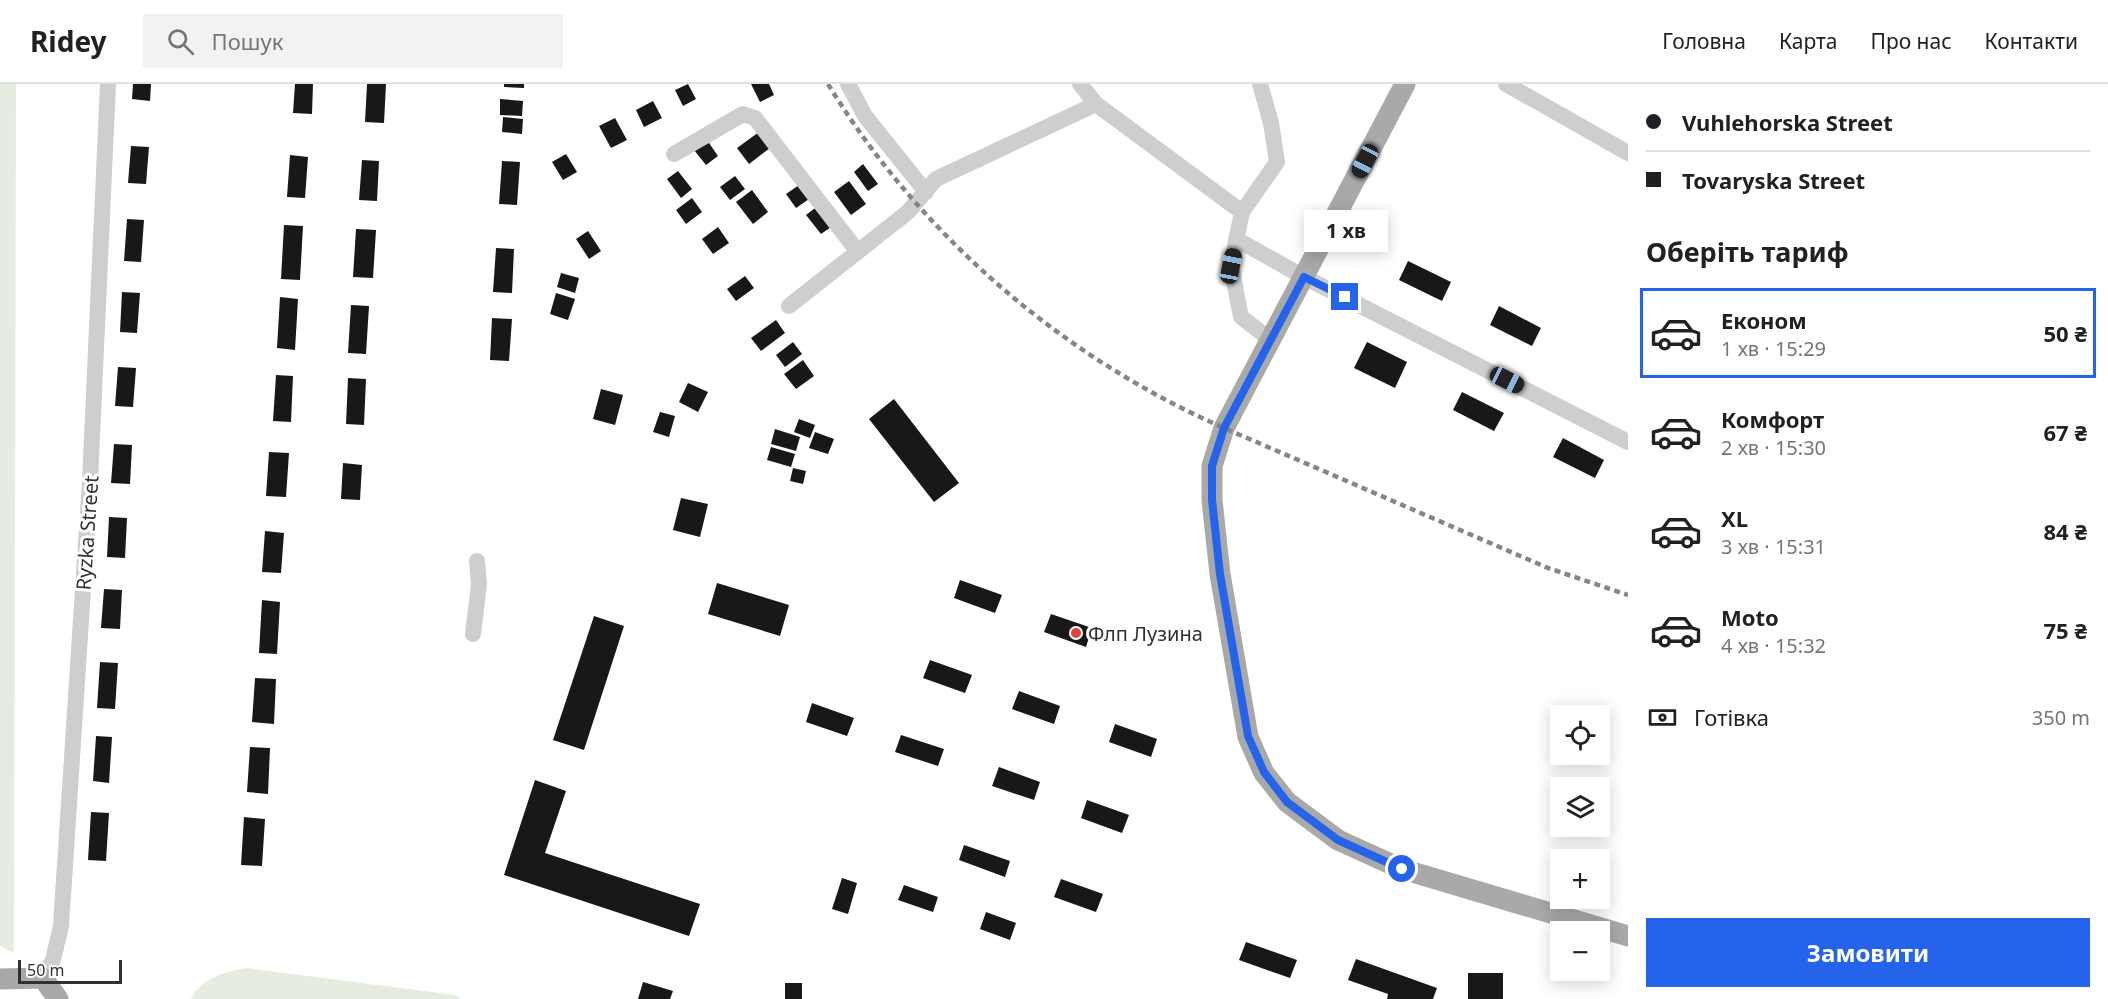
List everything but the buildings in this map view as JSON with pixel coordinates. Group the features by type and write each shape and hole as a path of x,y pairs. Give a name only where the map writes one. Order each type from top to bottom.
{"main road":[{"path":"1405,84 1224,428 1212,466 1212,500 1220,574 1248,736 1264,772 1287,802 1338,840 1402,869 1628,936"},
{"path":"0,979 43,978 58,999"}],"street":[{"name":"Ryzka Street","path":"43,978 53,960 61,926 90,482 108,84"},
{"path":"848,84 865,116 926,192"},
{"path":"1080,84 1096,104 1242,212"},
{"path":"1260,84 1271,123 1277,162 1242,212 1231,266 1241,317 1271,340"},
{"path":"1506,84 1628,153"},
{"path":"789,306 908,212 936,180 1096,104"},
{"path":"674,154 742,114 755,118 858,252"},
{"path":"1236,239 1304,277 1628,442"},
{"path":"474,634 479,584 477,561"}],"shaded area":[{"path":"0,84 16,84 14,953 0,946"},
{"path":"246,968 455,995 461,999 191,999 201,986 214,977"}],"railway":[{"path":"828,84 865,139 906,191 951,240 1000,286 1052,328 1107,366 1164,399 1224,428 1548,568 1628,595"}],"place":[{"name":"Флп Лузина","path":"1076,633"}],"route":[{"path":"1345,297 1304,277 1224,428 1212,466 1212,500 1220,574 1248,736 1264,772 1287,802 1338,840 1402,869"}]}
